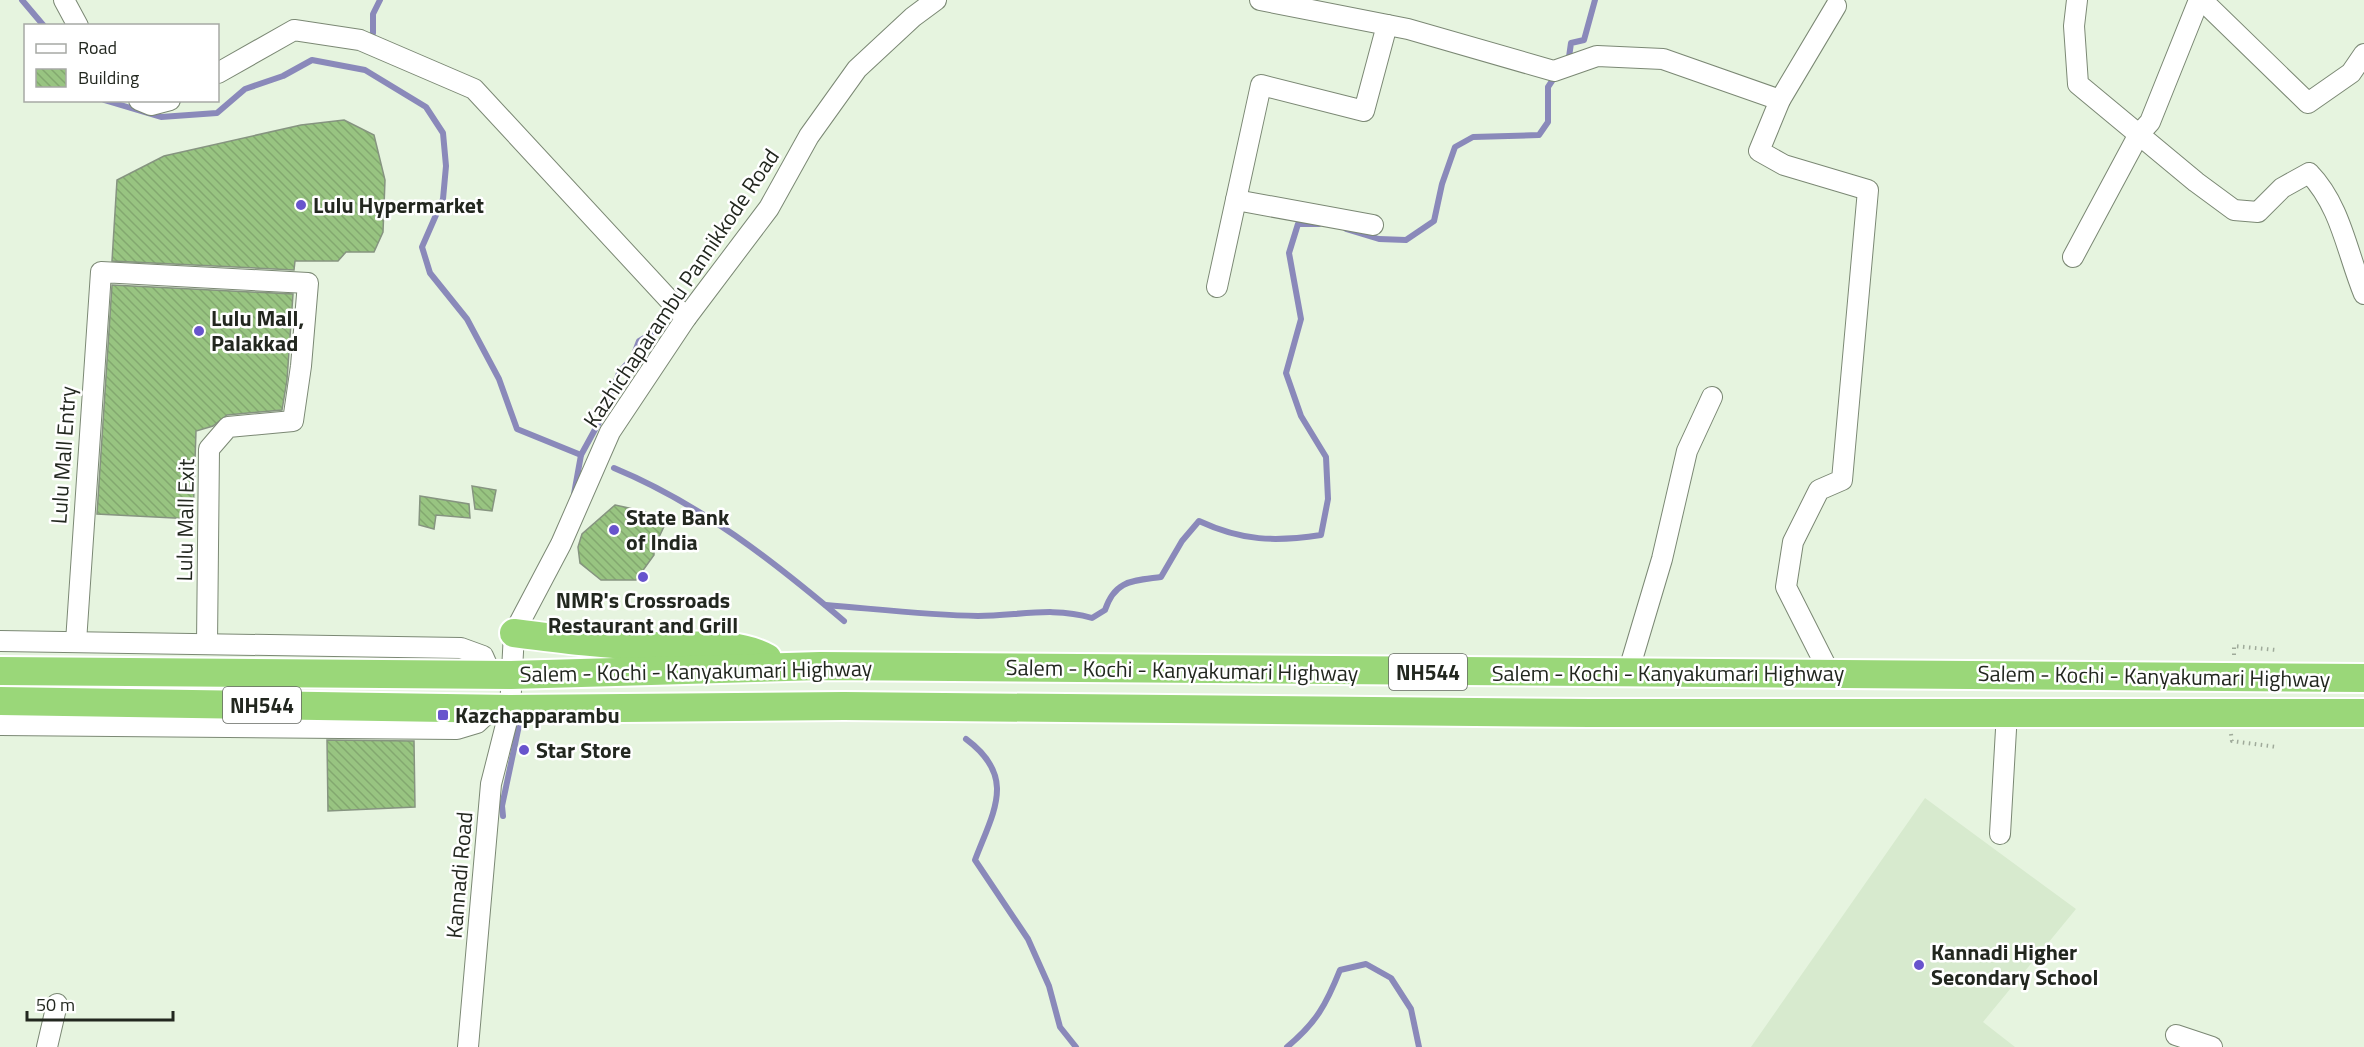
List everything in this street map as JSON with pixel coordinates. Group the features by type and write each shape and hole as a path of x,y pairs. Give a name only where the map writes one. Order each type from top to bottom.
{"highway":[{"path":"514,633 595,643 709,646 757,652 785,667"},
{"name":"Salem - Kochi - Kanyakumari Highway","path":"0,671 501,675 785,667 1628,673 1828,672 2364,678"},
{"name":"Salem - Kochi - Kanyakumari Highway","path":"0,701 501,709 856,706 1590,713 2364,713"}],"street":[{"path":"64,0 77,24"},
{"name":"Kazhichaparambu Pannikkode Road","path":"501,709 501,675 514,633 561,544 610,432 686,318 769,208 809,136 857,69 913,17 936,0"},
{"path":"1260,0 1387,25 1554,71 1597,56 1663,58 1780,100"},
{"path":"2078,0 2074,26 2078,84 2196,182 2234,210 2258,212 2282,188 2309,173 2322,186 2342,227 2364,294"},
{"path":"2073,257 2139,134 2150,122 2201,0 2308,103 2351,73 2364,54"},
{"path":"1828,672 1786,587 1793,542 1819,490 1842,480 1868,190 1784,165 1759,151 1780,100 1836,6"},
{"path":"1216,286 1261,85 1364,111 1387,25"},
{"path":"219,72 294,30 360,40 474,89 686,318"},
{"path":"144,102 151,105 162,102"},
{"path":"1236,200 1373,225"},
{"name":"Lulu Mall Entry","path":"76,642 100,272 308,283"},
{"name":"Lulu Mall Exit","path":"207,644 209,449 228,428 293,421 301,366 308,283"},
{"path":"1628,673 1662,559 1687,452 1712,397"},
{"path":"0,641 461,648 483,656 501,675"},
{"path":"0,725 457,729 477,723 501,709"},
{"name":"Kannadi Road","path":"468,1047 490,784 501,709"},
{"path":"2000,834 2007,712"},
{"path":"46,1047 57,1004"},
{"path":"2175,1035 2212,1047"}],"path":[{"path":"2234,646 2276,650"},
{"path":"2232,741 2277,747"}],"shaded area":[{"name":"Kannadi Higher Secondary School","path":"1925,798 2076,909 1983,1022 2015,1047 1751,1047"}],"building":[{"path":"344,120 374,135 385,180 383,232 374,252 346,252 338,261 295,261 294,270 112,261 117,180 164,156 301,125"},
{"path":"112,285 293,294 287,380 282,410 227,415 213,426 196,431 193,519 97,514"},
{"path":"472,486 496,490 492,511 475,509"},
{"path":"420,496 469,504 470,518 436,515 434,529 419,525"},
{"path":"615,505 643,511 666,522 654,548 654,555 636,580 601,580 580,563 578,547 582,534"},
{"path":"327,740 414,741 415,807 328,811"}],"waterway":[{"path":"22,0 42,24"},
{"path":"373,33 373,14 380,0"},
{"path":"1565,61 1569,57 1571,43 1584,40 1595,0"},
{"path":"111,102 161,117 217,113 245,89 283,76 312,60 365,70 426,107 443,133 446,166 443,199 422,247 430,273 467,319 499,379 517,429 581,455"},
{"path":"1346,229 1379,239 1406,240 1434,221 1442,184 1455,147 1473,137 1539,135 1548,122 1548,87 1554,78"},
{"path":"826,605 978,616 1049,612 1078,614 1092,618 1105,610 1119,587 1133,581 1161,577 1182,541 1199,521 1230,533 1259,538 1289,539 1321,535 1328,499 1326,457 1301,416 1286,373 1301,319 1289,253 1298,224 1319,224"},
{"path":"574,494 581,455 603,415 619,373 633,357 639,341 651,334"},
{"path":"614,468 646,482 706,516 763,556 844,621"},
{"path":"503,816 502,806 521,716"},
{"path":"966,739 982,753 992,767 996,781 997,795 994,810 975,860 1028,939 1049,986 1060,1027 1076,1047"},
{"path":"1287,1047 1306,1030 1319,1013 1340,970 1366,964 1391,978 1411,1009 1419,1047"}],"place":[{"name":"Lulu Hypermarket","path":"301,205"},
{"name":"Lulu Mall, Palakkad","path":"199,331"},
{"name":"State Bank of India","path":"614,530"},
{"name":"NMR's Crossroads Restaurant and Grill","path":"643,577"},
{"name":"Kazchapparambu","path":"443,715"},
{"name":"Star Store","path":"524,750"},
{"name":"Kannadi Higher Secondary School","path":"1919,965"}]}
